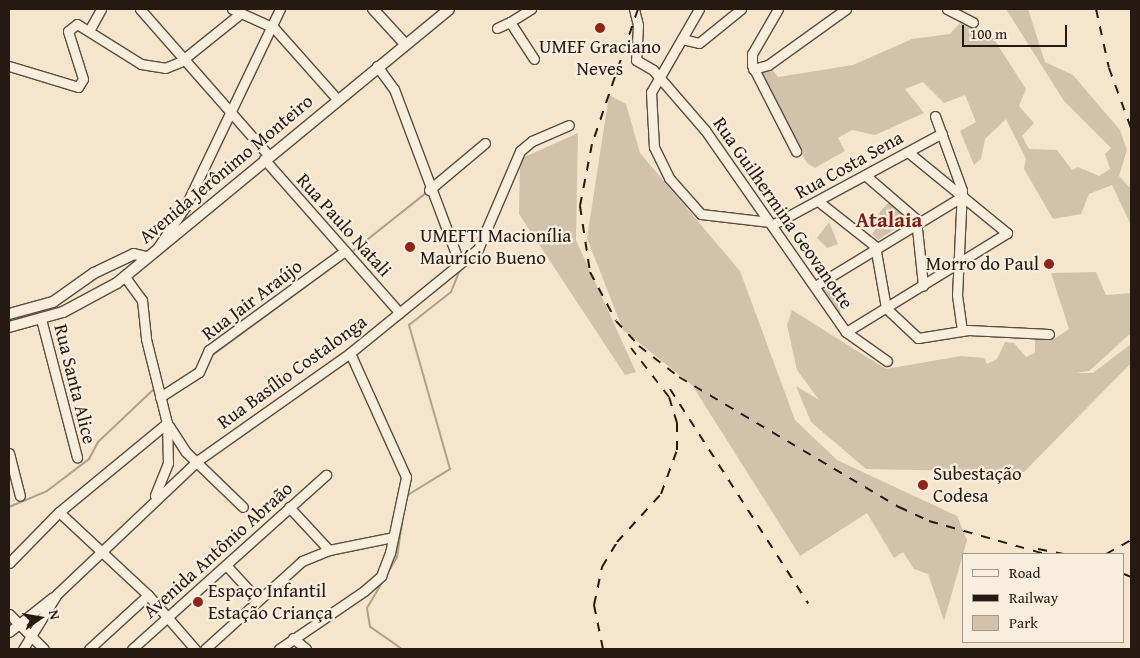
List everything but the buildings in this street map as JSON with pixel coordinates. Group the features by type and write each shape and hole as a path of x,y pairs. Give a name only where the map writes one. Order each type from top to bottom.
{"street":[{"path":"90,29 101,9"},
{"name":"Rua Paulo Natali","path":"140,9 231,111 266,157 400,313"},
{"path":"232,9 274,28 337,99"},
{"path":"158,247 185,207 231,111 274,28 280,9"},
{"path":"373,9 405,44"},
{"name":"Avenida Jerônimo Monteiro","path":"9,327 41,319 76,306 125,277 146,257 266,157 449,9"},
{"path":"497,28 531,9"},
{"name":"Rua Guilhermina Geovanotte","path":"634,9 638,25 634,56 658,77 706,130 846,332 886,361"},
{"path":"699,9 658,77 649,103 652,138 660,162 680,192 704,216 771,224"},
{"path":"682,39 699,43 741,9"},
{"path":"778,9 752,54 753,69 796,151"},
{"path":"753,69 768,65 846,9"},
{"path":"947,9 973,22"},
{"path":"9,66 78,87 83,79 69,27 77,24 90,29 147,66 165,68 184,59 241,12"},
{"path":"510,22 534,59"},
{"path":"377,66 388,76 401,106 429,190 459,262"},
{"path":"935,116 963,196 959,265 962,331"},
{"name":"Rua Basílio Costalonga","path":"23,649 57,594 152,501 196,461 350,353 459,262 478,250 501,203 506,176 520,151 532,141 569,125"},
{"name":"Rua Costa Sena","path":"771,224 818,201 942,133"},
{"path":"429,190 485,142"},
{"path":"846,332 959,265 1007,233 908,152"},
{"path":"865,175 911,213 917,224 923,286"},
{"path":"815,286 963,196"},
{"path":"818,201 877,249 886,308 920,340 962,331 1049,334"},
{"name":"Rua Jair Araújo","path":"159,391 199,372 209,350 345,251"},
{"path":"9,314 53,302 94,273 134,254 146,257"},
{"path":"125,277 142,300 167,423 168,463 152,501"},
{"name":"Rua Santa Alice","path":"41,319 77,457"},
{"path":"279,649 381,576 393,537 406,477 350,353"},
{"path":"167,423 196,461 243,506"},
{"path":"9,563 59,512 167,423"},
{"path":"9,453 20,496"},
{"name":"Avenida Antônio Abraão","path":"132,649 326,475"},
{"path":"288,508 329,550"},
{"path":"59,512 148,595 195,649"},
{"path":"205,649 302,561 329,550 393,537"},
{"path":"226,565 258,599"},
{"path":"9,632 57,594"},
{"path":"89,649 148,595"},
{"path":"9,614 44,649"},
{"path":"293,638 306,649"}],"green space":[{"path":"1006,9 1028,9 1045,62 1073,75 1120,130 1127,150 1119,176 1131,189 1131,225 1112,185 1089,194 1081,214 1053,219 1024,169 1026,159 1006,119 985,139 981,159 974,165 960,131 976,122 965,95 944,103 923,82 905,89 924,113 875,135 852,130 838,138 845,151 815,168 807,163 757,72 771,68 778,77 853,65 912,39 950,34 960,23 990,33 1026,89 1019,106 1034,123 1022,136 1029,149 1057,150 1072,170 1078,167 1099,176 1110,169 1105,154 1111,148 1064,101"},
{"path":"609,95 626,104 640,153 740,271 795,420 837,460 957,516 967,540 944,621 928,574 914,569 903,552 894,558 867,513 800,556 692,385 623,330 587,238"},
{"path":"578,133 576,240 636,372 625,375 519,214 520,159"},
{"path":"889,202 910,219 878,240 872,234 882,220 879,213"},
{"path":"829,222 838,244 827,248 817,238"},
{"path":"1096,272 1106,295 1131,293 1131,333 1089,371 1076,373 1093,373 1131,344 1131,363 1024,472 866,469 811,422 796,386 819,400 797,370 787,325 792,310 886,369 961,356 984,358 987,364 997,359 1005,342 1014,343 1026,357 1035,353 1035,338 1054,339 1069,329 1051,273"},
{"path":"824,284 834,298 845,295 853,304 840,311 842,323 819,288"}],"waterway":[{"path":"353,251 426,193"},
{"path":"210,357 343,259"},
{"path":"406,496 450,469 409,325 451,292 461,267"},
{"path":"9,507 47,491 89,459 98,442 154,389"},
{"path":"402,649 370,627 367,608 397,557 405,503"}],"railway":[{"path":"638,9 592,144 580,206 590,272 616,321 639,346 679,377 899,507 929,521 1041,553"},
{"path":"1096,9 1109,68 1131,128"},
{"path":"603,649 594,605 602,567 617,542 661,494 677,450 677,423 669,397 631,348"},
{"path":"670,389 808,603"},
{"path":"1108,553 1131,540"},
{"path":"1038,549 1059,553"},
{"path":"1125,574 1131,577"}],"place":[{"name":"UMEF Graciano Neves","path":"600,28"},
{"name":"UMEFTI Macionília Maurício Bueno","path":"410,247"},
{"name":"Morro do Paul","path":"1049,264"},
{"name":"Subestação Codesa","path":"923,485"},
{"name":"Espaço Infantil Estação Criança","path":"198,602"}],"district":[{"name":"Atalaia","path":"889,220"}]}
